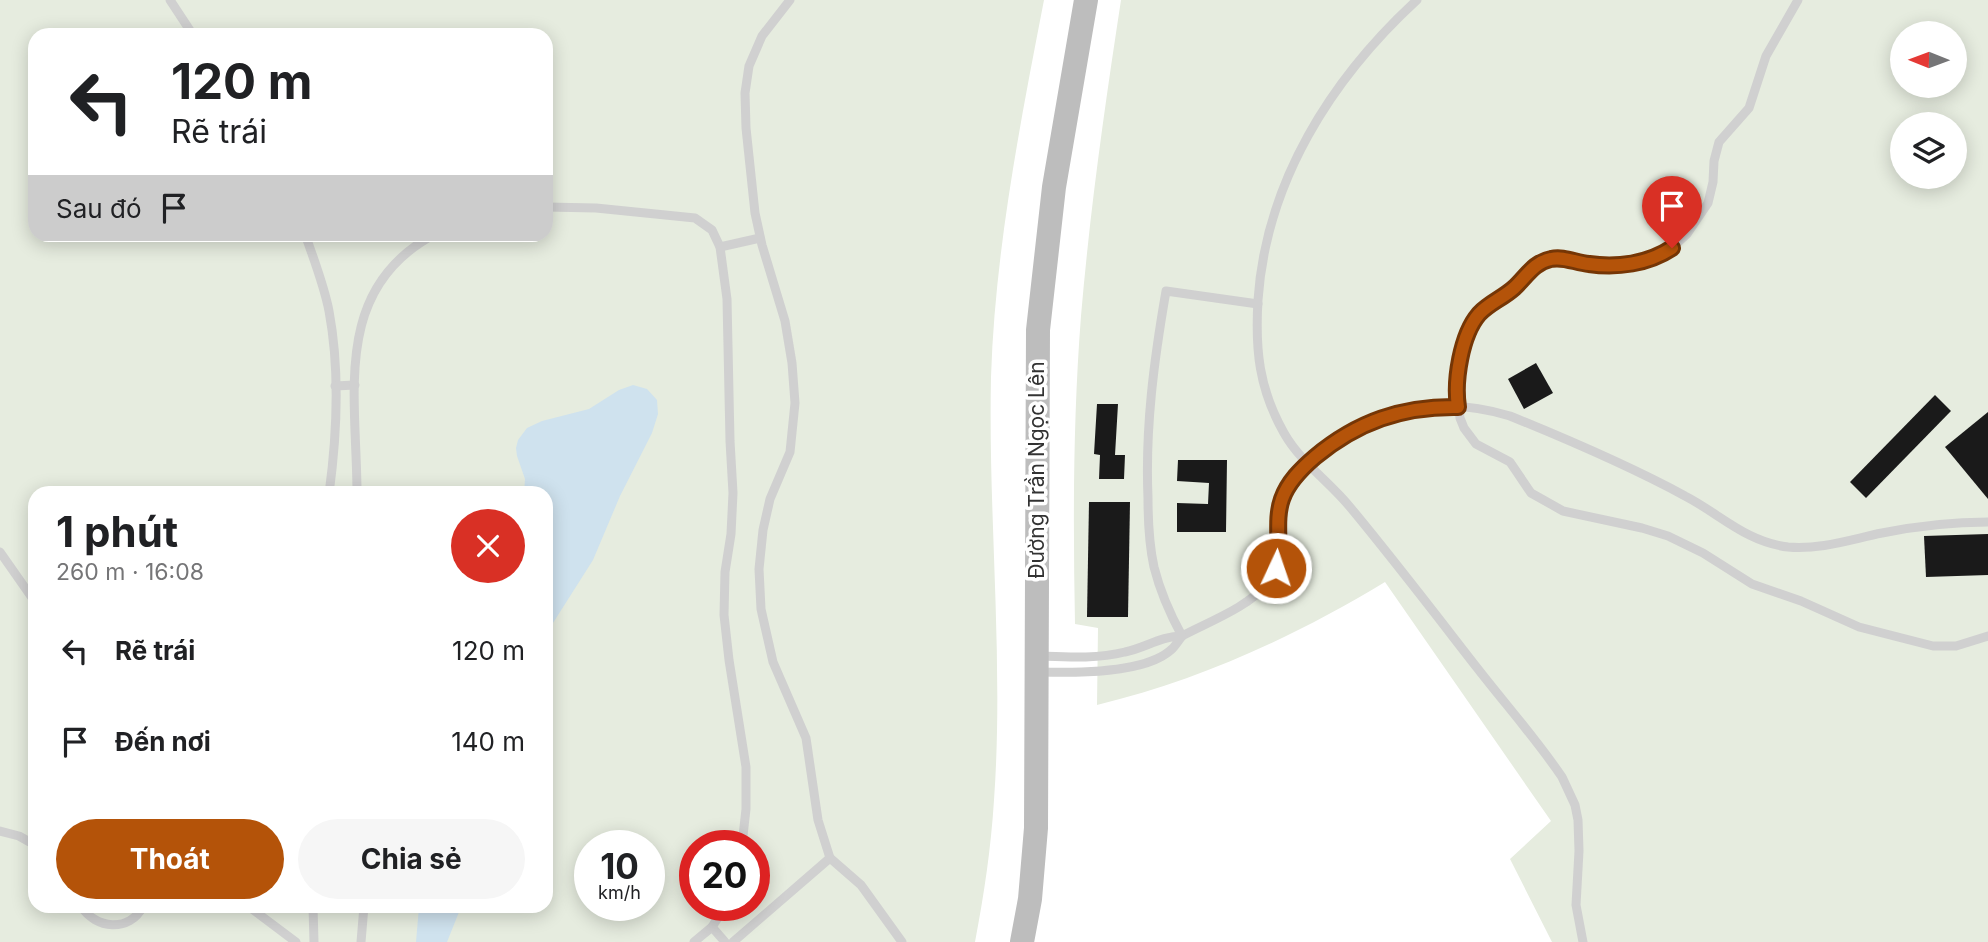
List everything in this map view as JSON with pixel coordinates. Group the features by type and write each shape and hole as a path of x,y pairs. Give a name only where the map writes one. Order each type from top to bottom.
{"street":[{"name":"Đường Trần Ngọc Lên","path":"1022,942 1030,899 1036,828 1038,330 1054,187 1086,0"}],"lane":[{"path":"170,0 188,28"},
{"path":"790,0 761,36 754,50 747,79 746,128 755,213 785,321 795,403 790,452 770,499 763,530 759,569 761,609 773,663 806,738 821,832 830,858 861,885 902,942"},
{"path":"1417,0 1360,59 1328,102 1306,139 1283,188 1262,266 1258,304 1258,363 1262,382 1284,433 1307,464 1348,504 1562,777 1575,805 1578,820 1580,843 1576,905 1583,942"},
{"path":"1798,0 1766,56 1749,108 1719,142 1708,203 1687,234 1672,248 1646,261 1604,265 1559,258 1537,265 1508,293 1485,309 1473,323 1456,382 1458,407 1464,428 1476,444 1510,462 1531,493 1552,506 1576,515 1615,521 1668,536 1703,553 1752,584 1801,601 1858,627 1933,646 1956,646 1988,636"},
{"path":"553,207 596,208 695,218 712,230 720,247 727,299 733,493 731,534 725,572 724,615 746,767 745,830"},
{"path":"720,247 760,238"},
{"path":"308,242 329,311 334,356 333,456 330,486"},
{"path":"357,486 355,385 360,323 370,298 396,262 423,242"},
{"path":"1182,636 1160,587 1148,523 1149,413 1166,292 1258,304"},
{"path":"335,386 355,385"},
{"path":"1038,664 1097,672 1136,665 1171,650 1182,636 1249,599 1268,583 1278,560 1278,517 1282,497 1292,479 1330,445 1370,421 1406,410 1458,407 1502,414 1579,445 1684,495 1745,535 1775,545 1805,547 1909,528 1988,522"},
{"path":"0,552 28,592"},
{"path":"1038,664 1114,655 1167,636 1182,636"},
{"path":"0,831 28,841"},
{"path":"733,942 830,858"},
{"path":"87,913 92,919 109,925 130,921 137,913"},
{"path":"257,913 296,942"},
{"path":"313,913 314,942"},
{"path":"361,942 363,913"},
{"path":"694,942 715,921"},
{"path":"712,926 725,942"}],"shaded area":[{"path":"0,0 1044,0 1010,188 993,330 991,430 997,747 991,836 975,942 0,942"},
{"path":"1121,0 1988,0 1988,942 1552,942 1510,859 1551,821 1385,582 1316,621 1246,655 1173,683 1097,705 1098,628 1075,624 1074,509 1078,355 1098,158"}],"water":[{"path":"633,385 647,389 657,400 658,414 652,433 620,496 593,560 553,623 553,486 524,486 525,479 517,456 518,440 527,428 542,421 589,409 619,390"},
{"path":"418,913 459,913 447,942 416,942"}],"building":[{"path":"1536,363 1553,393 1524,409 1508,379"},
{"path":"1935,395 1951,411 1866,498 1850,482"},
{"path":"1097,404 1118,404 1115,455 1125,455 1124,479 1099,479 1100,455 1094,454"},
{"path":"1988,412 1988,499 1945,447"},
{"path":"1178,460 1227,460 1226,532 1177,532 1177,503 1208,504 1209,483 1177,481"},
{"path":"1089,502 1130,502 1128,617 1087,617"},
{"path":"1988,534 1988,575 1926,577 1924,536"}],"route":[{"path":"1276,568 1279,551 1279,507 1292,479 1330,445 1370,421 1406,410 1458,407 1456,382 1473,323 1485,309 1517,285 1530,270 1544,261 1559,258 1589,264 1621,265 1646,261 1672,248"}]}
